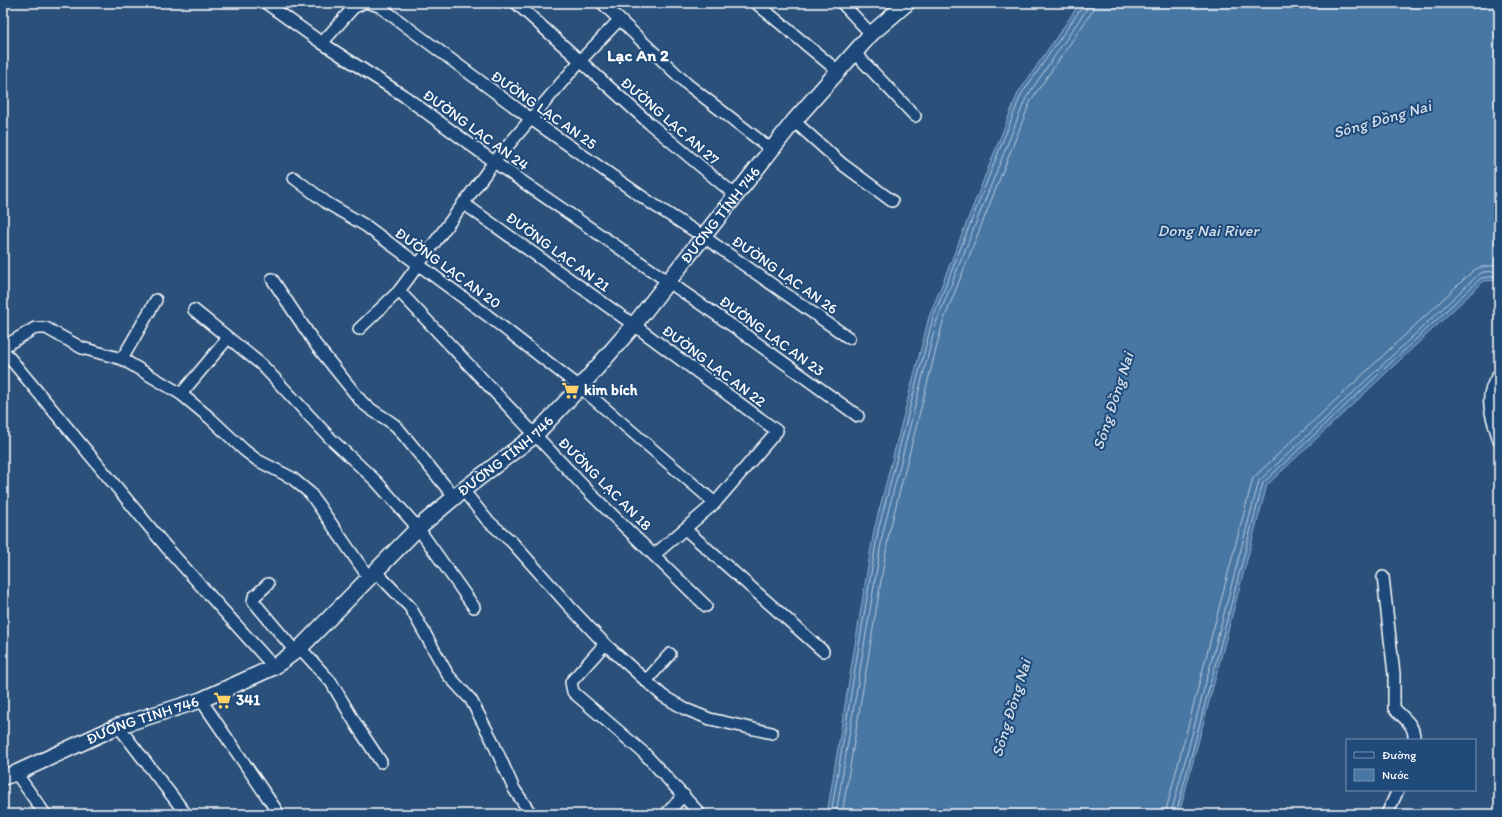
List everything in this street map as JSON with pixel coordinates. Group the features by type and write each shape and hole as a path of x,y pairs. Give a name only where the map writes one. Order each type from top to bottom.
{"main road":[{"name":"ĐƯỜNG TỈNH 746","path":"9,775 118,726 201,700 274,667 298,650 418,528 534,435 580,387 634,325 794,121 839,72 854,52 871,34 907,3"}],"street":[{"name":"ĐƯỜNG LẠC AN 24","path":"266,3 322,43 404,96 494,162 668,281"},
{"path":"322,43 353,8 363,3"},
{"name":"ĐƯỜNG LẠC AN 25","path":"369,3 379,6 531,119 651,203 704,237"},
{"name":"ĐƯỜNG LẠC AN 27","path":"516,3 735,196"},
{"path":"602,3 687,84 772,150"},
{"path":"756,3 839,72"},
{"path":"842,3 871,34"},
{"path":"359,329 399,291 494,162 580,61 619,20"},
{"path":"854,52 915,116"},
{"path":"794,121 842,164 892,201"},
{"name":"ĐƯỜNG LẠC AN 20","path":"294,178 327,203 366,226 580,387 715,503"},
{"name":"ĐƯỜNG LẠC AN 21","path":"464,203 634,325"},
{"name":"ĐƯỜNG LẠC AN 26","path":"704,237 849,338"},
{"path":"272,279 316,345 360,401 366,407 387,418 397,427 459,494 512,542 569,606 606,644 646,681 663,696 685,709 710,719 772,733"},
{"name":"ĐƯỜNG LẠC AN 23","path":"668,281 858,416"},
{"name":"ĐƯỜNG LẠC AN 18","path":"399,291 592,495 706,606"},
{"path":"122,359 156,300"},
{"path":"194,310 262,365 331,439 376,481 418,528 474,607"},
{"name":"ĐƯỜNG LẠC AN 22","path":"634,325 776,431 715,503"},
{"path":"3,347 35,328 46,328 82,348 122,359 181,394 257,460 300,484 310,493 372,575 410,607 448,675 471,700 492,740 514,789 531,814"},
{"path":"181,394 228,338"},
{"path":"3,350 167,548 274,667"},
{"path":"1499,374 1491,386 1489,400 1499,441"},
{"path":"654,555 715,503"},
{"path":"685,529 823,651"},
{"path":"1383,578 1394,674 1394,708 1412,725 1415,732 1414,739"},
{"path":"268,584 254,597 253,601 298,650 331,682 357,726 381,762"},
{"path":"606,644 571,682 573,692 644,752 700,814"},
{"path":"646,681 670,654"},
{"path":"201,700 279,814"},
{"path":"118,726 186,814"},
{"path":"9,775 45,814"},
{"path":"1387,814 1398,791"},
{"path":"666,814 684,795"}],"water":[{"name":"Dong Nai River","path":"1080,3 1499,3 1499,280 1484,281 1267,485 1179,814 827,814 874,530 929,317 1018,93"}],"place":[{"name":"kim bích","path":"571,390"},
{"name":"341","path":"223,700"}],"district":[{"name":"Lạc An 2","path":"638,55"}],"water label":[{"name":"Sông Đồng Nai","path":"1382,119"},
{"name":"Sông Đồng Nai","path":"1113,401"},
{"name":"Sông Đồng Nai","path":"1011,708"}]}
